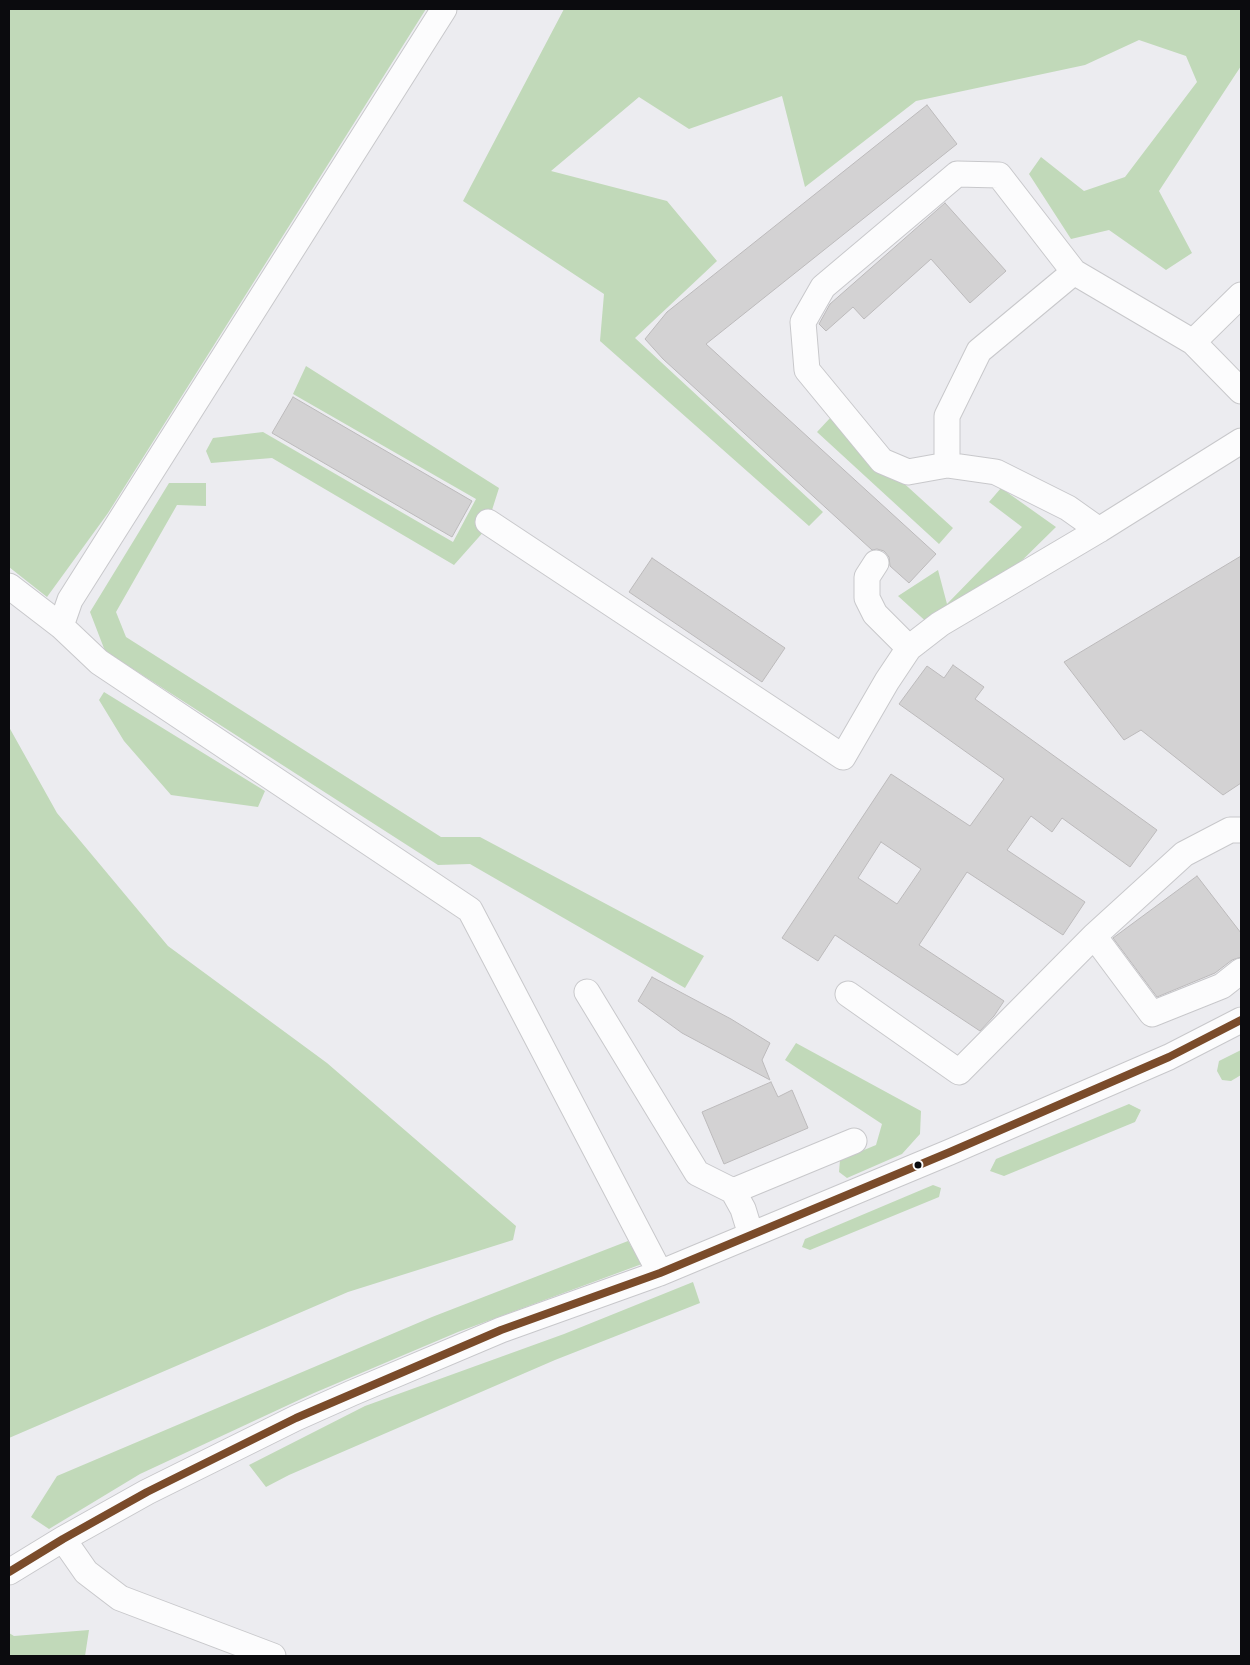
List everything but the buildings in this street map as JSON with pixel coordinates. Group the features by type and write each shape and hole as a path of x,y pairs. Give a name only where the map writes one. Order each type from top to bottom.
{"street":[{"path":"61,626 70,600 444,9"},
{"path":"1099,530 1068,508 996,472 947,465 908,472 882,461 807,370 803,322 823,288 957,174 1000,175 1074,272 1193,342 1241,391"},
{"path":"947,465 947,416 979,351 1074,272"},
{"path":"1193,342 1241,295"},
{"path":"488,522 843,757 887,681 909,648 940,624 1099,530 1241,441"},
{"path":"876,563 867,578 867,598 875,614 909,648"},
{"path":"9,586 61,626 99,662 470,910 660,1273"},
{"path":"848,994 959,1072 1094,936 1184,854 1230,830 1241,830"},
{"path":"1094,936 1152,1014 1222,986 1241,971"},
{"path":"587,992 698,1172 733,1191 743,1209 751,1235"},
{"path":"9,1572 147,1492 225,1452 352,1393 501,1330 660,1273 751,1235 1169,1057 1241,1020"},
{"path":"733,1191 854,1141"},
{"path":"63,1539 86,1572 120,1598 273,1656"}],"green space":[{"path":"9,9 426,9 108,513 47,597 9,567"},
{"path":"564,9 1241,9 1241,66 1159,191 1192,253 1166,270 1109,230 1071,239 1029,174 1041,157 1084,191 1125,177 1197,82 1186,56 1139,40 1085,65 916,101 805,187 782,96 689,129 639,97 551,171 667,201 717,261 635,338 823,512 809,526 600,341 604,294 463,201"},
{"path":"306,366 499,488 486,529 454,565 272,458 211,463 206,451 213,438 263,432 453,542 476,499 293,394"},
{"path":"831,417 953,528 939,544 817,432"},
{"path":"169,483 206,483 206,506 177,505 116,612 126,637 441,837 480,837 704,956 685,988 470,864 438,865 105,651 90,612"},
{"path":"1001,488 1056,527 995,587 931,626 898,596 938,570 947,604 1022,527 989,502"},
{"path":"104,692 265,791 258,807 171,795 124,741 99,700"},
{"path":"9,727 57,813 168,946 327,1063 516,1226 513,1240 348,1292 9,1438"},
{"path":"796,1043 921,1111 920,1134 902,1154 847,1178 839,1172 840,1160 876,1145 882,1124 785,1060"},
{"path":"1241,1050 1241,1075 1231,1081 1222,1080 1217,1071 1219,1061"},
{"path":"1129,1104 1141,1110 1135,1122 1004,1176 990,1171 996,1159"},
{"path":"933,1185 941,1188 939,1197 810,1250 802,1247 805,1239"},
{"path":"628,1241 642,1264 458,1332 314,1393 140,1474 49,1529 31,1517 57,1476 432,1317"},
{"path":"693,1282 700,1303 555,1360 289,1475 266,1487 249,1465 365,1406 564,1334"},
{"path":"89,1630 85,1656 9,1656 9,1633 14,1636"}],"transit line":[{"path":"9,1572 147,1492 296,1418 501,1330 660,1273 950,1152 1169,1057 1241,1020"}]}
